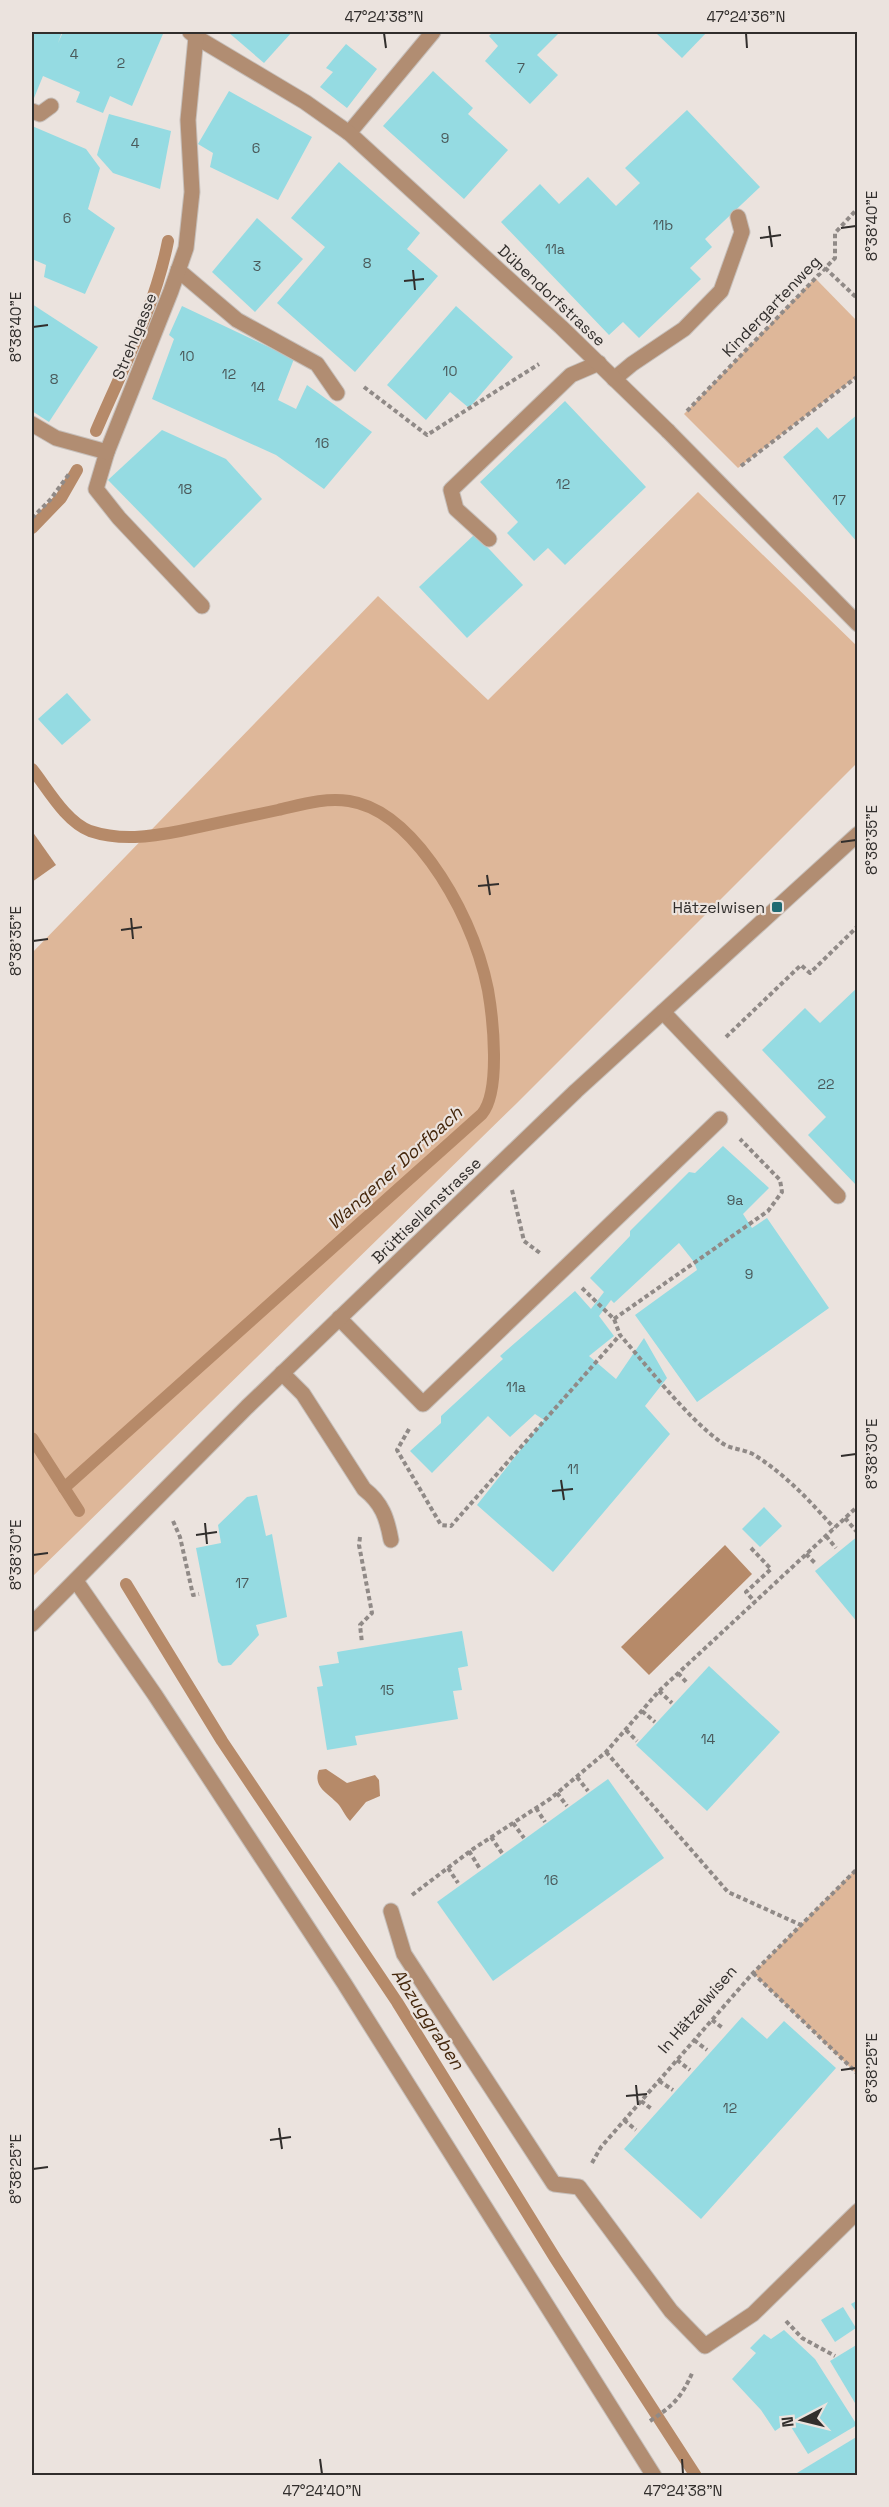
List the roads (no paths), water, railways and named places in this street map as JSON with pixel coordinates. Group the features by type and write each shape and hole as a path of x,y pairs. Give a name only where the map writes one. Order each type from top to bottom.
{"street":[{"path":"349,133 434,32"},
{"name":"Dübendorfstrasse","path":"193,34 304,102 349,133 576,341 858,624"},
{"name":"Strehlgasse","path":"193,34 188,120 192,192 186,248 106,452 96,489 119,518 202,606"},
{"path":"32,111 40,114 51,106"},
{"path":"614,379 684,329 721,291 742,232 738,217"},
{"path":"178,270 237,321 317,364 337,393"},
{"path":"489,539 456,509 451,490 571,375 598,363"},
{"path":"32,424 56,438 106,452"},
{"name":"Brüttisellenstrasse","path":"32,1624 282,1373 576,1091 858,834"},
{"path":"663,1012 838,1196"},
{"path":"339,1318 423,1404 720,1119"},
{"path":"282,1373 303,1394 364,1489 377,1499 387,1518 391,1540"},
{"path":"76,1581 155,1695 331,1963 654,2475"},
{"path":"391,1911 404,1954 554,2184 579,2187 671,2311 705,2346 753,2314 858,2211"}],"waterway":[{"name":"Wangener Dorfbach","path":"96,431 146,314 168,241"},
{"name":"Wangener Dorfbach","path":"32,528 61,498 77,470"},
{"name":"Wangener Dorfbach","path":"32,769 73,820 90,831 112,836 135,837 169,833 322,801 340,800 362,804 385,816 415,842 441,876 459,907 484,973 490,1003 494,1054 492,1089 482,1114 64,1488"},
{"name":"Abzuggraben","path":"32,1438 79,1511"},
{"name":"Abzuggraben","path":"126,1584 222,1741 397,2002 555,2258 696,2476"}],"place":[{"name":"Hätzelwisen","path":"777,907"}]}
